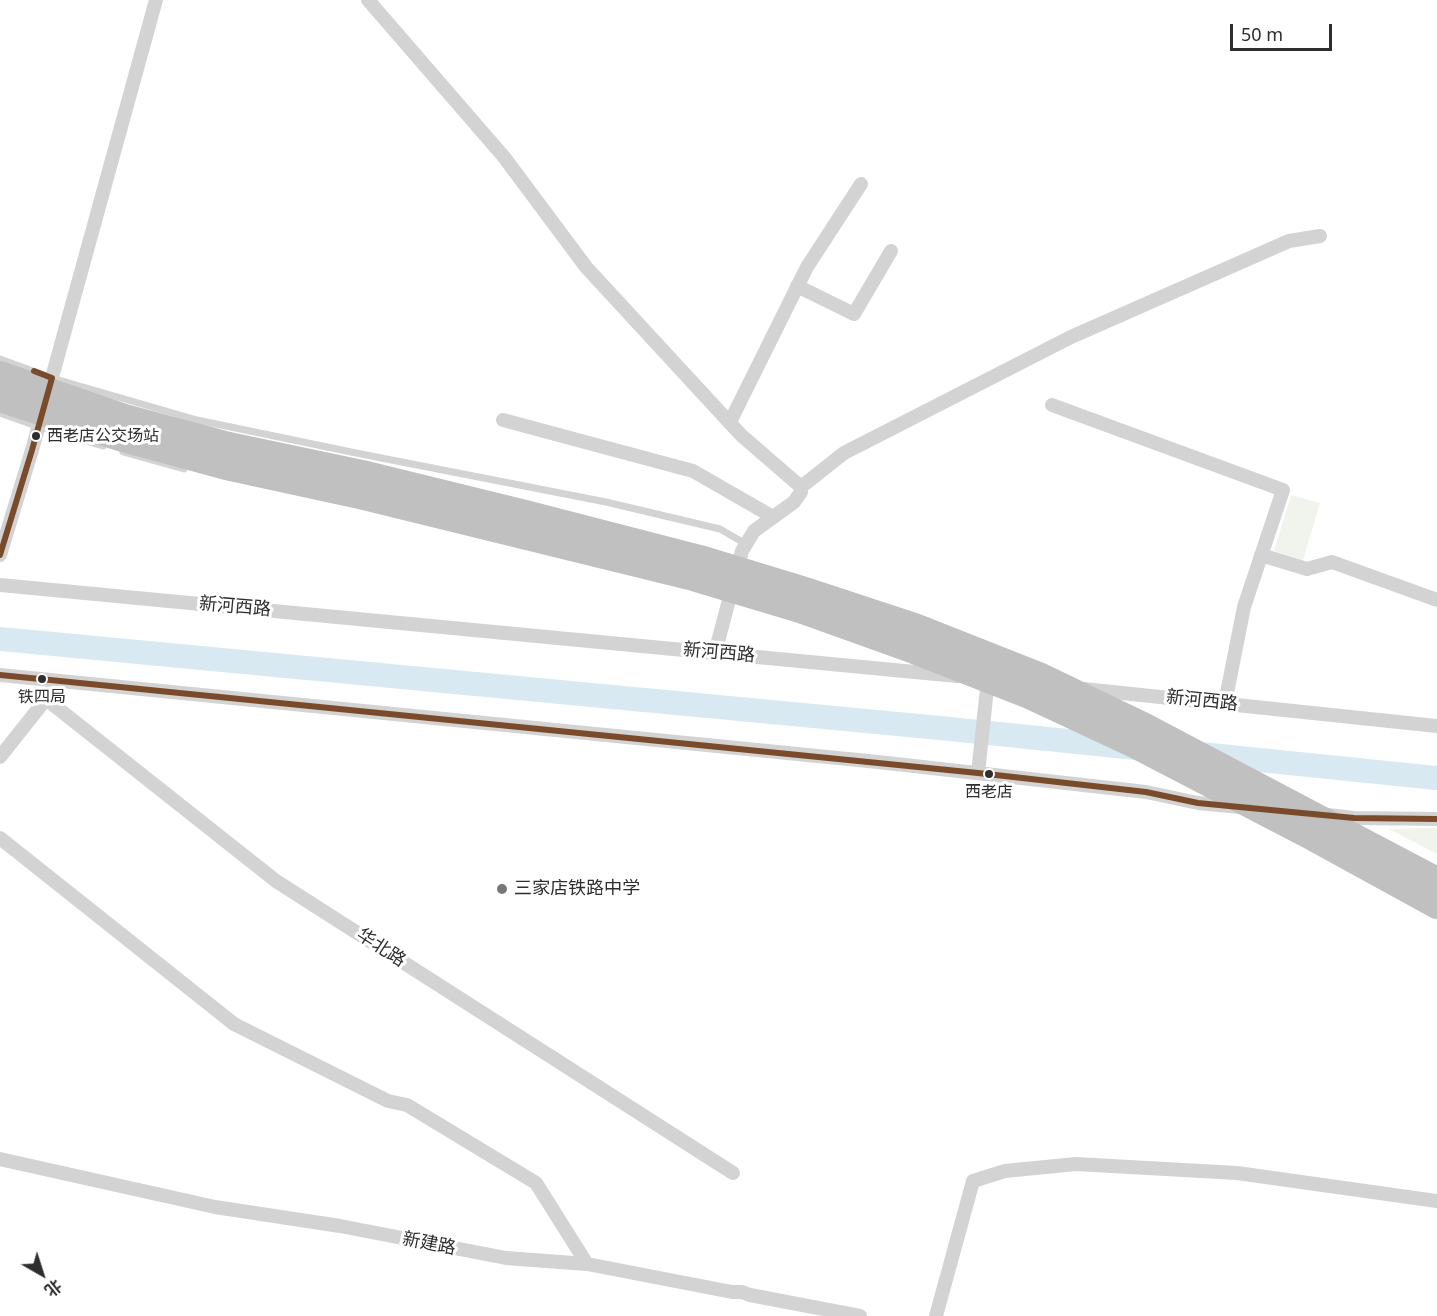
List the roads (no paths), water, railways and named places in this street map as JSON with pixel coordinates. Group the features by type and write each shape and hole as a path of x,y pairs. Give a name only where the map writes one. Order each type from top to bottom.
{"highway":[{"path":"0,374 125,417 229,445 362,473 700,558 915,626 1039,675 1135,721 1437,880"},
{"path":"0,399 119,438 226,467 355,495 693,578 821,617 1029,696 1134,745 1313,837 1437,906"}],"street":[{"path":"0,555 39,427 156,0"},
{"path":"368,0 504,157 586,267 741,435 801,487"},
{"path":"730,422 807,267 861,184"},
{"path":"715,653 742,551 754,531 794,502 801,492 801,487 844,453 1071,337 1289,241 1320,236"},
{"path":"797,286 854,314 891,251"},
{"path":"1052,405 1283,490 1244,607 1225,704"},
{"path":"503,420 693,471 773,517"},
{"path":"1261,555 1307,569 1332,562 1437,600"},
{"name":"新河西路","path":"0,585 988,679 1437,726"},
{"path":"0,675 978,773 1146,792 1198,803 1354,818 1437,819"},
{"path":"978,773 988,679"},
{"path":"0,757 46,699 57,681"},
{"name":"华北路","path":"46,699 276,880 733,1173"},
{"path":"0,838 234,1024 388,1101 407,1105 536,1183 587,1264"},
{"name":"新建路","path":"0,1159 215,1207 340,1226 506,1258 587,1264 860,1316"},
{"path":"936,1316 973,1181 1005,1171 1076,1164 1237,1173 1437,1201"}],"lane":[{"path":"0,359 52,378 197,420 606,502 720,529 746,544"},
{"path":"0,413 144,459 196,472"},
{"path":"457,528 619,563 731,593"}],"waterway":[{"path":"0,639 1136,748"},
{"path":"1201,754 1437,778"}],"place":[{"name":"西老店公交场站","path":"36,436"},
{"name":"铁四局","path":"42,679"},
{"name":"西老店","path":"989,774"},
{"name":"三家店铁路中学","path":"502,889"}]}
